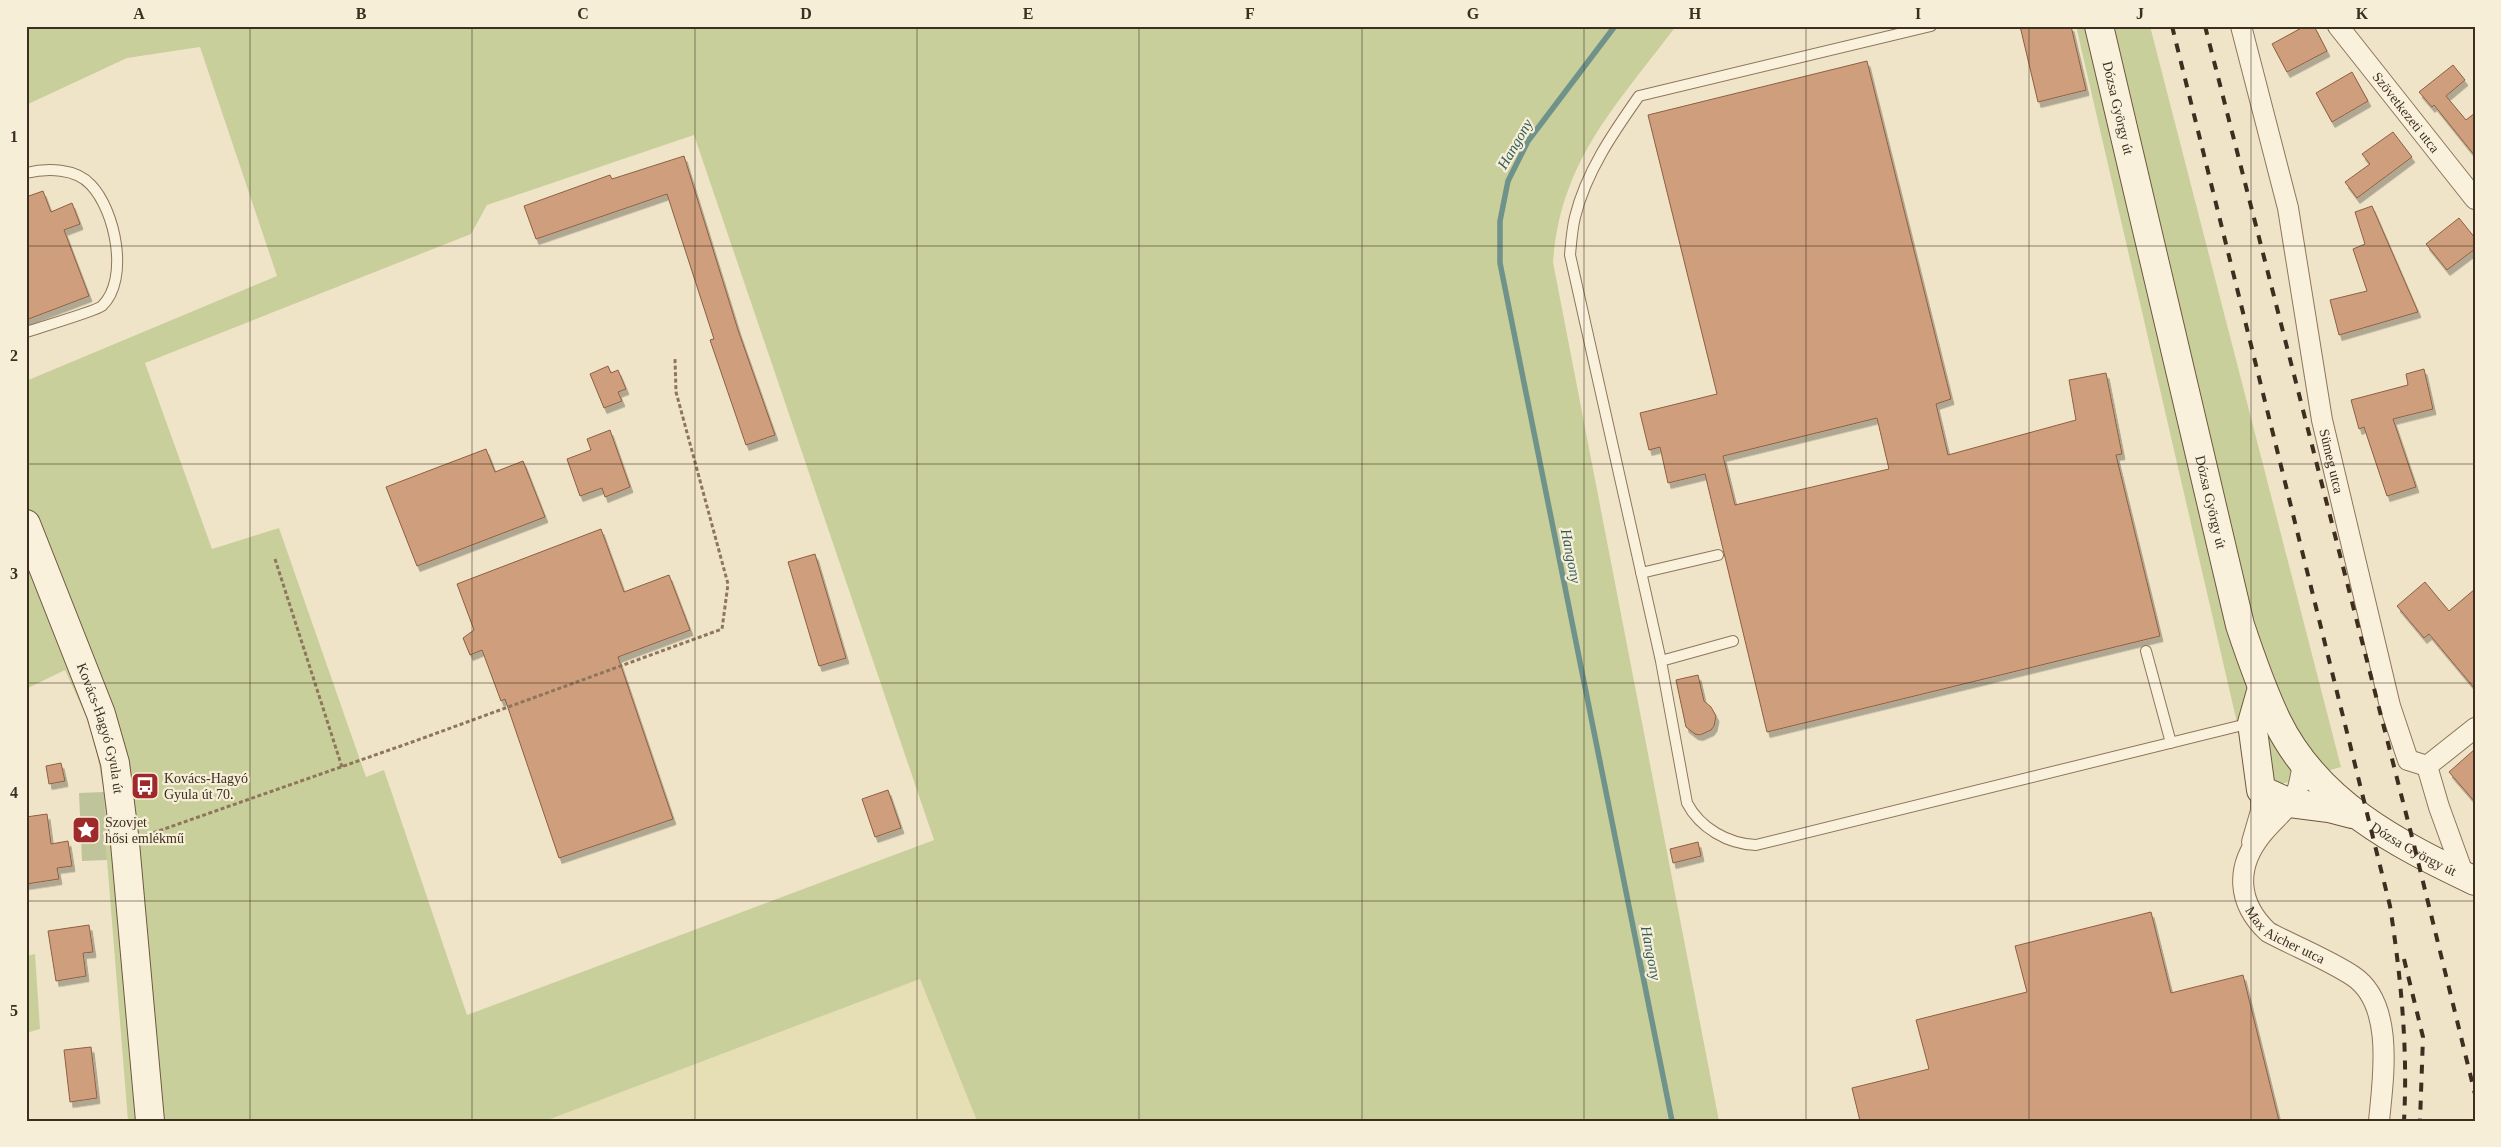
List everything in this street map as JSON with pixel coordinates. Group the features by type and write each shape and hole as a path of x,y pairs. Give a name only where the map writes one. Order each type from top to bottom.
{"main road":[{"name":"Dózsa György út","path":"2098,26 2240,625 2262,688 2278,723 2303,763 2324,788 2356,815 2394,841 2470,879"},
{"name":"Kovács-Hagyó Gyula út","path":"26,524 101,714 115,763 125,843 150,1121"},
{"path":"2262,688 2252,723 2261,790 2290,803 2329,808 2356,815"}],"street":[{"name":"Sümeg utca","path":"2241,26 2288,208 2322,420 2390,706 2408,760 2427,766"},
{"name":"Szövetkezeti utca","path":"2338,26 2475,200"},
{"path":"2470,879 2439,807 2427,766 2475,728"},
{"name":"Max Aicher utca","path":"2303,763 2300,785 2290,803 2263,832 2250,851 2243,871 2243,888 2247,904 2257,922 2268,932 2355,977 2369,992 2381,1027 2384,1057 2379,1121"},
{"path":"2250,851 2261,811 2261,790"}],"lane":[{"path":"1931,26 1639,96 1614,132 1592,170 1575,217 1570,255 1661,661 1687,802 1696,817 1712,830 1732,841 1756,845 2252,723"},
{"path":"26,173 57,171 71,173 90,184 100,198 118,248 116,270 112,284 101,306 26,332"},
{"path":"1641,573 1718,555"},
{"path":"1661,661 1733,641"},
{"path":"2146,651 2171,743"}],"path":[{"path":"125,843 342,767 722,629 728,584 676,392 675,358"},
{"path":"275,559 342,767"}],"shaded area":[{"path":"920,979 977,1121 545,1121"}],"green space":[{"path":"26,26 1676,26 1613,108 1595,135 1580,163 1567,193 1558,226 1553,262 1719,1121 977,1121 920,979 545,1121 128,1121 107,860 104,792 93,732 65,670 26,689 26,381 277,276 200,47 127,58 26,105","holes":["694,135 934,840 467,1015 384,770 366,777 279,528 212,549 145,363 471,234 487,205"]},
{"path":"2076,26 2150,26 2341,767 2253,792"},
{"path":"104,792 107,860 82,861 79,793"},
{"path":"35,954 40,1029 26,1033 26,956"}],"building":[{"path":"2020,26 2071,26 2086,90 2038,102"},
{"path":"2305,26 2314,26 2327,51 2287,72 2272,44"},
{"path":"1867,61 1951,399 1936,404 1948,455 2076,420 2069,380 2106,373 2122,454 2116,455 2160,636 1767,732 1705,474 1668,483 1660,447 1649,450 1640,413 1717,394 1648,115","holes":["1877,418 1889,469 1735,505 1723,456"]},
{"path":"2453,65 2465,80 2446,96 2466,120 2475,113 2475,156 2434,105 2432,107 2419,92"},
{"path":"2352,72 2368,101 2332,122 2316,93"},
{"path":"2393,132 2412,157 2357,198 2345,182 2370,164 2362,154"},
{"path":"684,156 738,330 775,435 746,445 710,340 714,339 667,194 536,239 524,206 610,175 612,179"},
{"path":"43,191 51,212 72,203 80,224 64,230 89,296 26,320 26,197"},
{"path":"2372,206 2418,312 2339,335 2330,300 2367,291 2353,249 2365,244 2355,212"},
{"path":"2459,218 2475,238 2475,249 2447,270 2426,244"},
{"path":"608,366 611,373 618,370 626,389 618,392 622,401 604,408 590,374"},
{"path":"2424,369 2433,409 2393,419 2416,487 2387,496 2364,427 2359,429 2351,400 2408,385 2406,374"},
{"path":"610,430 630,487 605,497 602,488 580,496 567,459 591,450 587,439"},
{"path":"486,449 495,472 523,461 545,517 417,566 386,487"},
{"path":"601,529 624,592 669,575 690,630 618,657 673,819 559,858 505,699 501,701 482,650 470,655 463,638 474,630 457,584"},
{"path":"815,554 846,658 819,666 788,562"},
{"path":"2425,582 2449,611 2475,589 2475,689 2429,634 2424,638 2397,606"},
{"path":"1698,675 1704,701 1711,707 1716,716 1711,730 1700,735 1695,734 1686,727 1676,680"},
{"path":"2475,749 2475,802 2449,772"},
{"path":"61,763 65,781 49,784 46,766"},
{"path":"888,790 901,828 875,837 862,799"},
{"path":"47,814 51,844 68,841 72,866 57,868 59,879 26,884 26,817"},
{"path":"1698,842 1701,856 1673,863 1670,849"},
{"path":"2151,912 2171,993 2243,975 2279,1121 1860,1121 1852,1088 1929,1069 1916,1020 2027,992 2015,946"},
{"path":"89,925 93,952 83,953 86,976 56,981 48,931"},
{"path":"91,1047 97,1098 70,1102 64,1050"}],"waterway":[{"name":"Hangony","path":"1615,26 1528,141 1508,181 1500,221 1500,263 1672,1121"}],"railway":[{"path":"2172,26 2390,906 2403,1013 2404,1121"},
{"path":"2205,26 2414,845 2475,1094"},
{"path":"2404,959 2423,1037 2420,1121"}],"place":[{"name":"Kovács-Hagyó Gyula út 70.","path":"145,786"},
{"name":"Szovjet hősi emlékmű","path":"86,830"}]}
